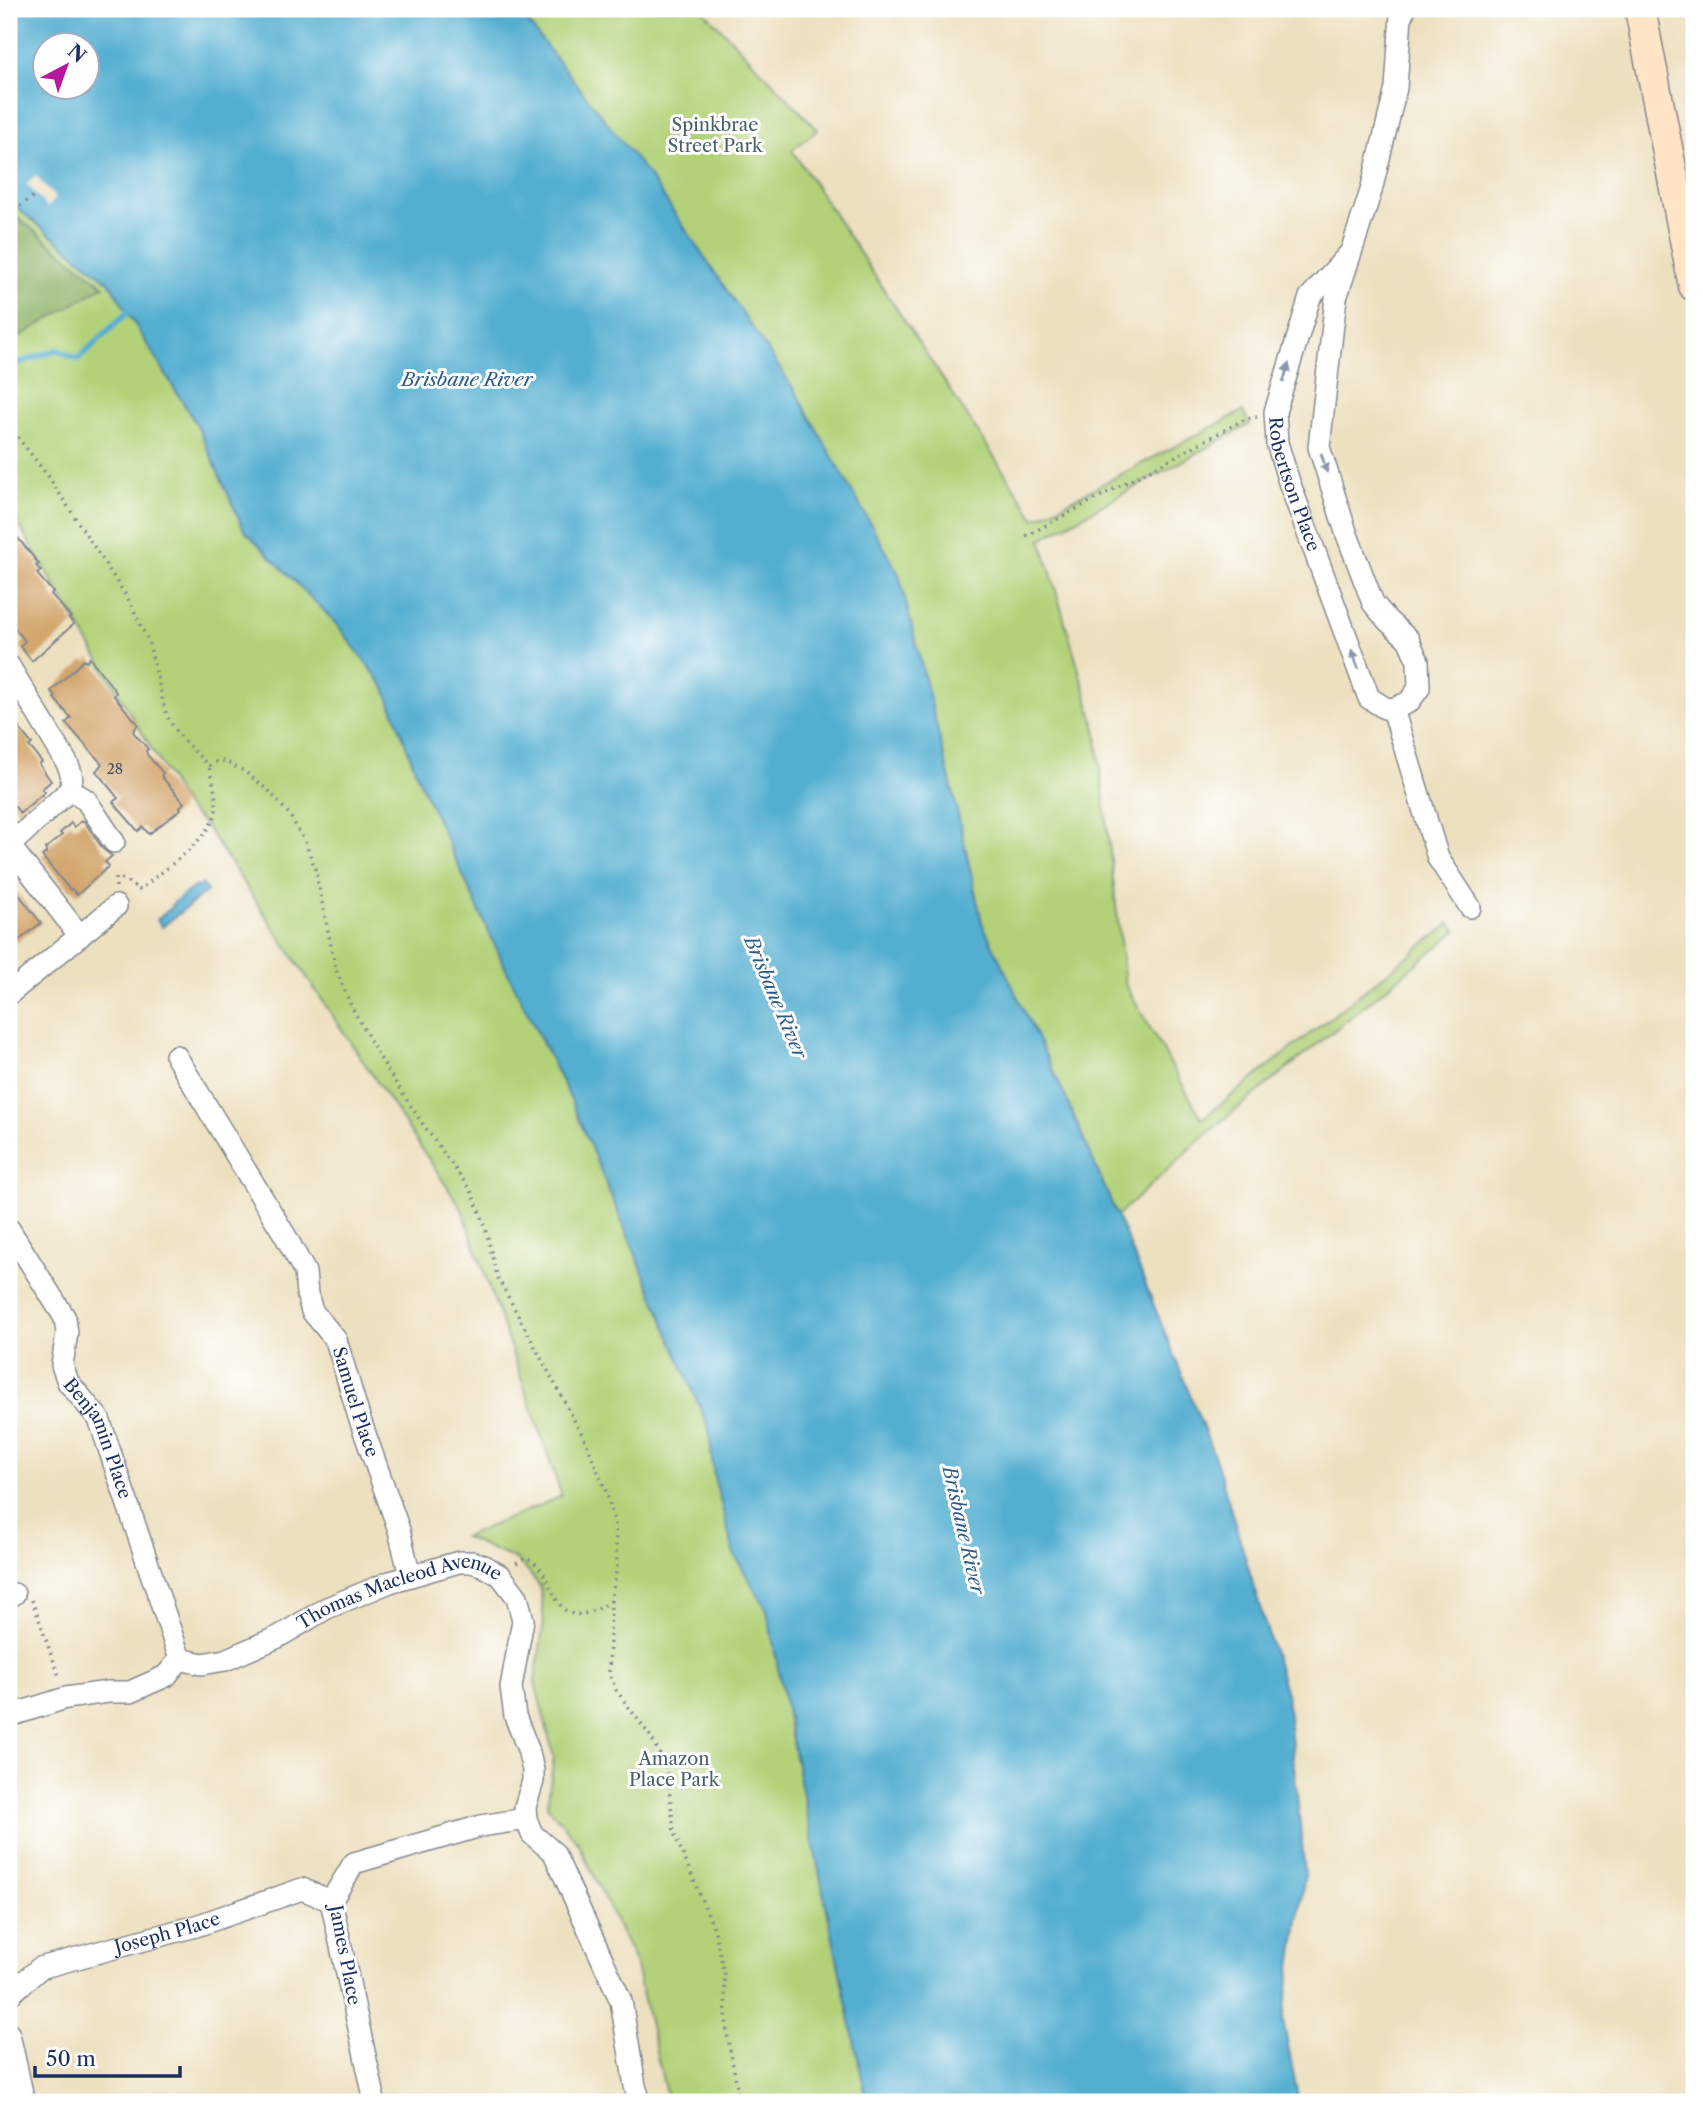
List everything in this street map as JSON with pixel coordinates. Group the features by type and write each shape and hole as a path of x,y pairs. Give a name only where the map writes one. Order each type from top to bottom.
{"street":[{"name":"Robertson Place","path":"1351,252 1310,297 1275,412 1277,443 1369,698 1385,708 1393,709 1409,702 1419,688 1418,661 1408,639 1373,603 1319,447 1336,298 1371,191 1396,88 1401,16 1405,9"},
{"path":"1640,9 1694,286"},
{"path":"9,666 72,773 70,790 9,846 80,936"},
{"path":"1393,709 1438,858 1470,907"},
{"path":"70,790 86,800 114,842"},
{"path":"9,994 116,906"},
{"name":"Samuel Place","path":"176,1056 286,1237 305,1272 312,1311 336,1340 359,1417 399,1530 410,1576"},
{"name":"Benjamin Place","path":"9,1229 65,1318 67,1333 62,1365 68,1382 99,1419 180,1659"},
{"name":"Thomas Macleod Avenue","path":"180,1659 202,1664 226,1660 278,1637 327,1608 410,1576 459,1562 482,1565 501,1576 516,1597 523,1620 511,1687 514,1716 528,1749 533,1770 533,1781 525,1807 526,1819"},
{"path":"9,1716 66,1698 130,1692 166,1676 180,1659"},
{"path":"526,1819 533,1834 554,1853 621,2001 639,2102"},
{"name":"James Place","path":"372,2102 373,2092 331,1901 354,1864 481,1826 526,1819"},
{"name":"Joseph Place","path":"9,1995 40,1968 196,1926 302,1889 331,1901"},
{"path":"9,2034 24,2102"}],"path":[{"path":"9,215 36,194"},
{"path":"1026,536 1247,418 1275,412"},
{"path":"10,427 48,476 130,602 149,643 170,722 209,766 216,808 211,827 139,890 125,880 116,878 116,906"},
{"path":"209,766 224,761 244,771 283,807 305,842 315,868 336,970 352,1008 393,1079 471,1191 484,1222 497,1276 586,1442 607,1494 615,1525 617,1566 611,1601 609,1673 616,1690 651,1737 664,1763 674,1833 715,1931 724,1974 727,2033 740,2102"},
{"path":"501,1576 525,1558 533,1560 539,1568 557,1602 574,1614 599,1609 611,1601"},
{"path":"12,1595 28,1590 66,1698"}],"green space":[{"name":"Spinkbrae Street Park","path":"517,9 702,9 818,130 792,150 1035,519 1243,411 1250,424 1041,539 1096,729 1125,984 1202,1119 1450,923 1457,931 1211,1130 1117,1216 1065,1096 982,923 953,792 536,33"},
{"name":"Amazon Place Park","path":"9,197 16,207 109,282 198,427 244,530 336,623 385,688 419,780 506,969 571,1100 709,1429 714,1476 734,1554 767,1610 867,2102 668,2102 635,1962 578,1842 547,1806 554,1757 535,1682 544,1622 540,1586 519,1561 464,1537 562,1496 462,1209 205,825 186,807 9,508"},
{"path":"9,206 17,217 104,286 9,343"}],"water":[{"name":"Brisbane River","path":"9,9 517,9 650,177 794,389 899,574 982,923 1065,1096 1193,1402 1217,1463 1287,1697 1305,1874 1283,2020 1299,2102 867,2102 767,1610 734,1554 714,1476 709,1429 571,1100 506,969 419,780 385,688 336,623 244,530 198,427 109,282 16,207 9,197"},
{"path":"202,884 207,891 162,927 157,920 171,905 195,886 197,888"}],"pier":[{"path":"36,176 56,199 47,207 27,184"}],"building":[{"path":"9,527 39,564 36,566 41,571 37,574 53,592 51,594 74,624 32,661 20,646 25,641 9,621"},
{"path":"90,658 116,692 114,696 138,724 133,732 148,749 148,756 184,803 181,809 149,834 143,827 138,831 113,802 118,798 96,771 102,764 66,723 71,718 51,691 84,660 86,662"},
{"path":"9,716 32,744 29,746 42,762 39,764 51,781 42,789 45,792 20,813 9,800"},
{"path":"82,821 103,849 112,856 105,862 109,866 77,895 42,856 47,852 45,849 62,835 60,833 71,823 74,827"},
{"path":"9,882 41,923 9,948"}],"waterway":[{"path":"9,366 57,350 78,359 128,312"}]}
